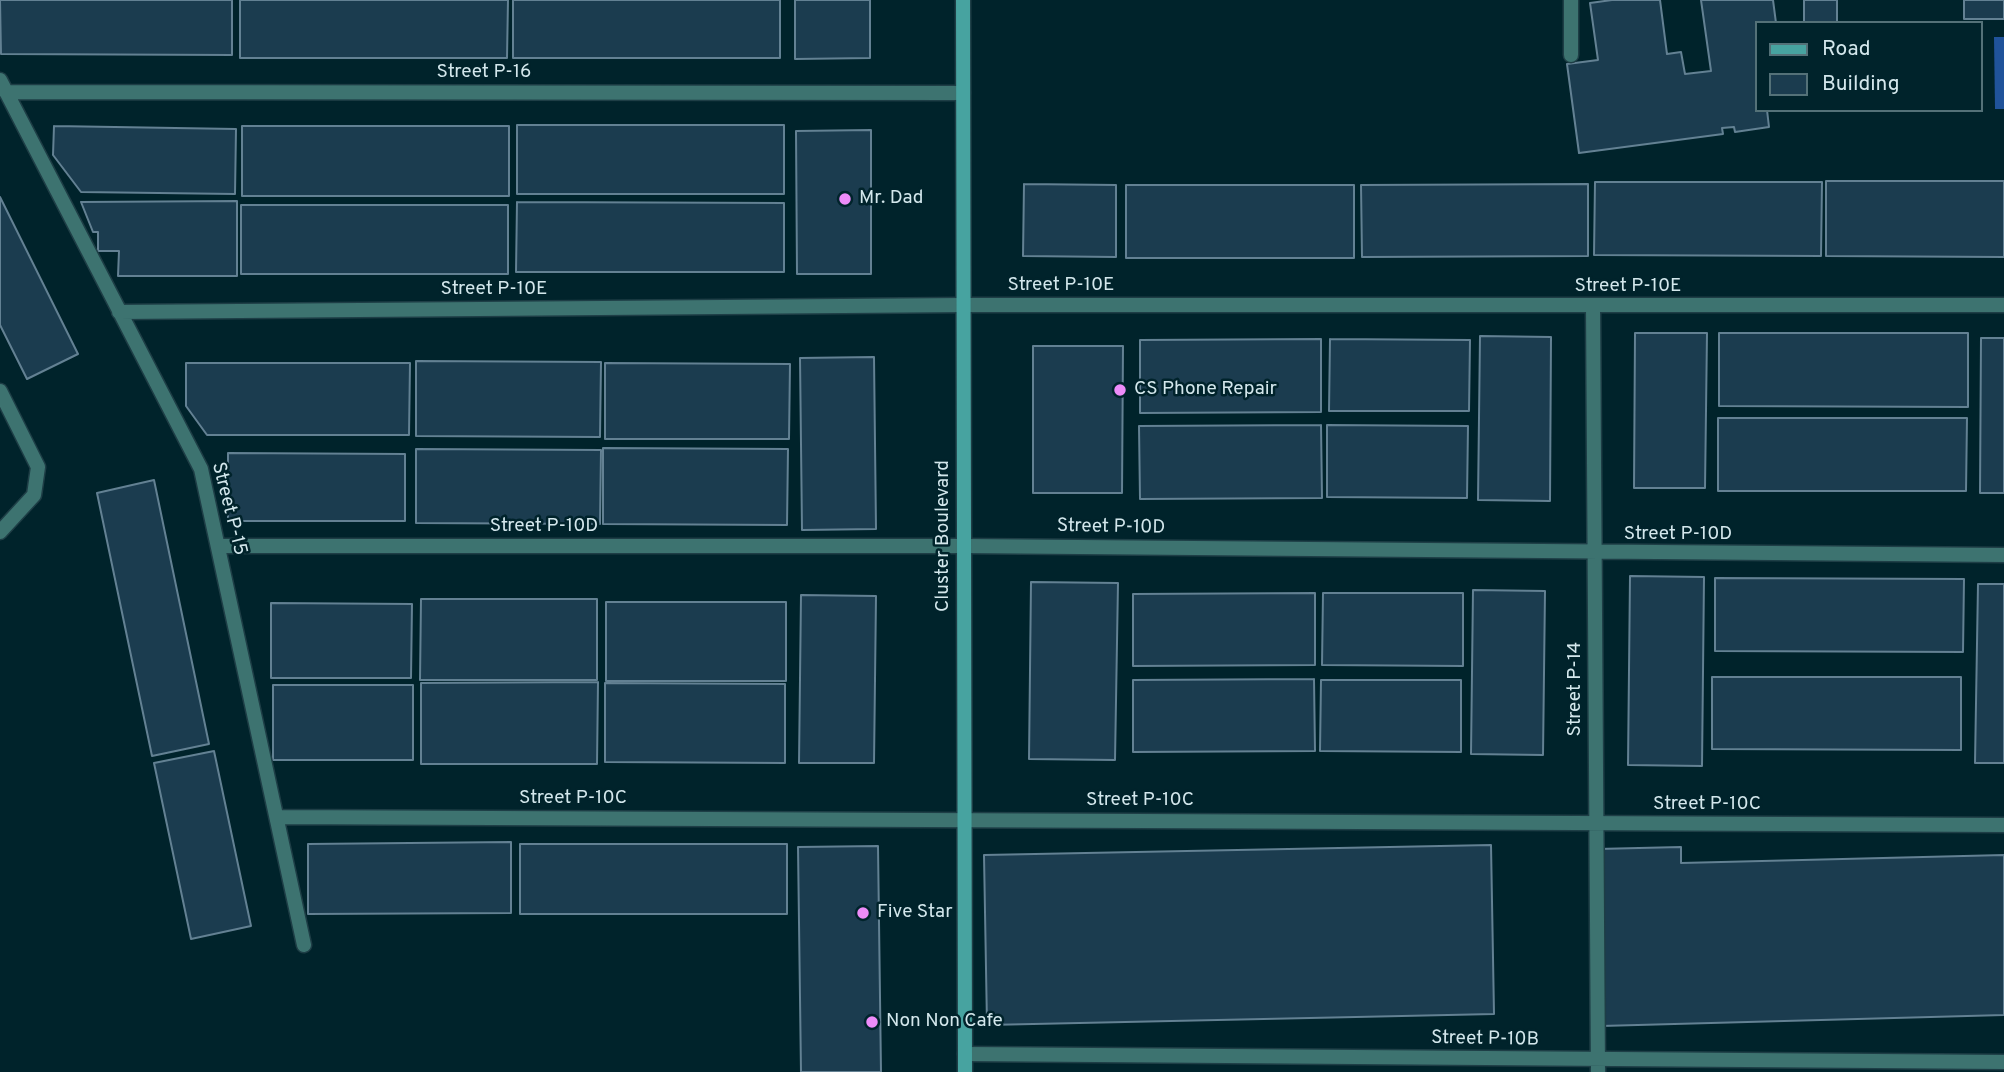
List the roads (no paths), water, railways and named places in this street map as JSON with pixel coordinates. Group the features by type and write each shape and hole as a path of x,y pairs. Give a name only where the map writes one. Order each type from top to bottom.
{"street":[{"name":"Cluster Boulevard","path":"962,0 965,1072"},
{"path":"1570,0 1571,55"},
{"name":"Street P-16","path":"3,86 963,93"},
{"name":"Street P-15","path":"3,86 201,469 304,945"},
{"name":"Street P-10E","path":"119,312 963,306 2004,305"},
{"name":"Street P-14","path":"1592,306 1598,1066"},
{"path":"0,391 38,467 34,495 0,532"},
{"name":"Street P-10D","path":"218,546 963,546 1594,554 2004,555"},
{"name":"Street P-10C","path":"276,817 2004,825"},
{"name":"Street P-10B","path":"965,1054 1598,1066 2004,1062"}],"water":[{"path":"1994,37 2004,37 2004,109 1995,109"}],"place":[{"name":"Mr. Dad","path":"845,199"},
{"name":"CS Phone Repair","path":"1120,390"},
{"name":"Five Star","path":"863,913"},
{"name":"Non Non Cafe","path":"872,1022"}]}
